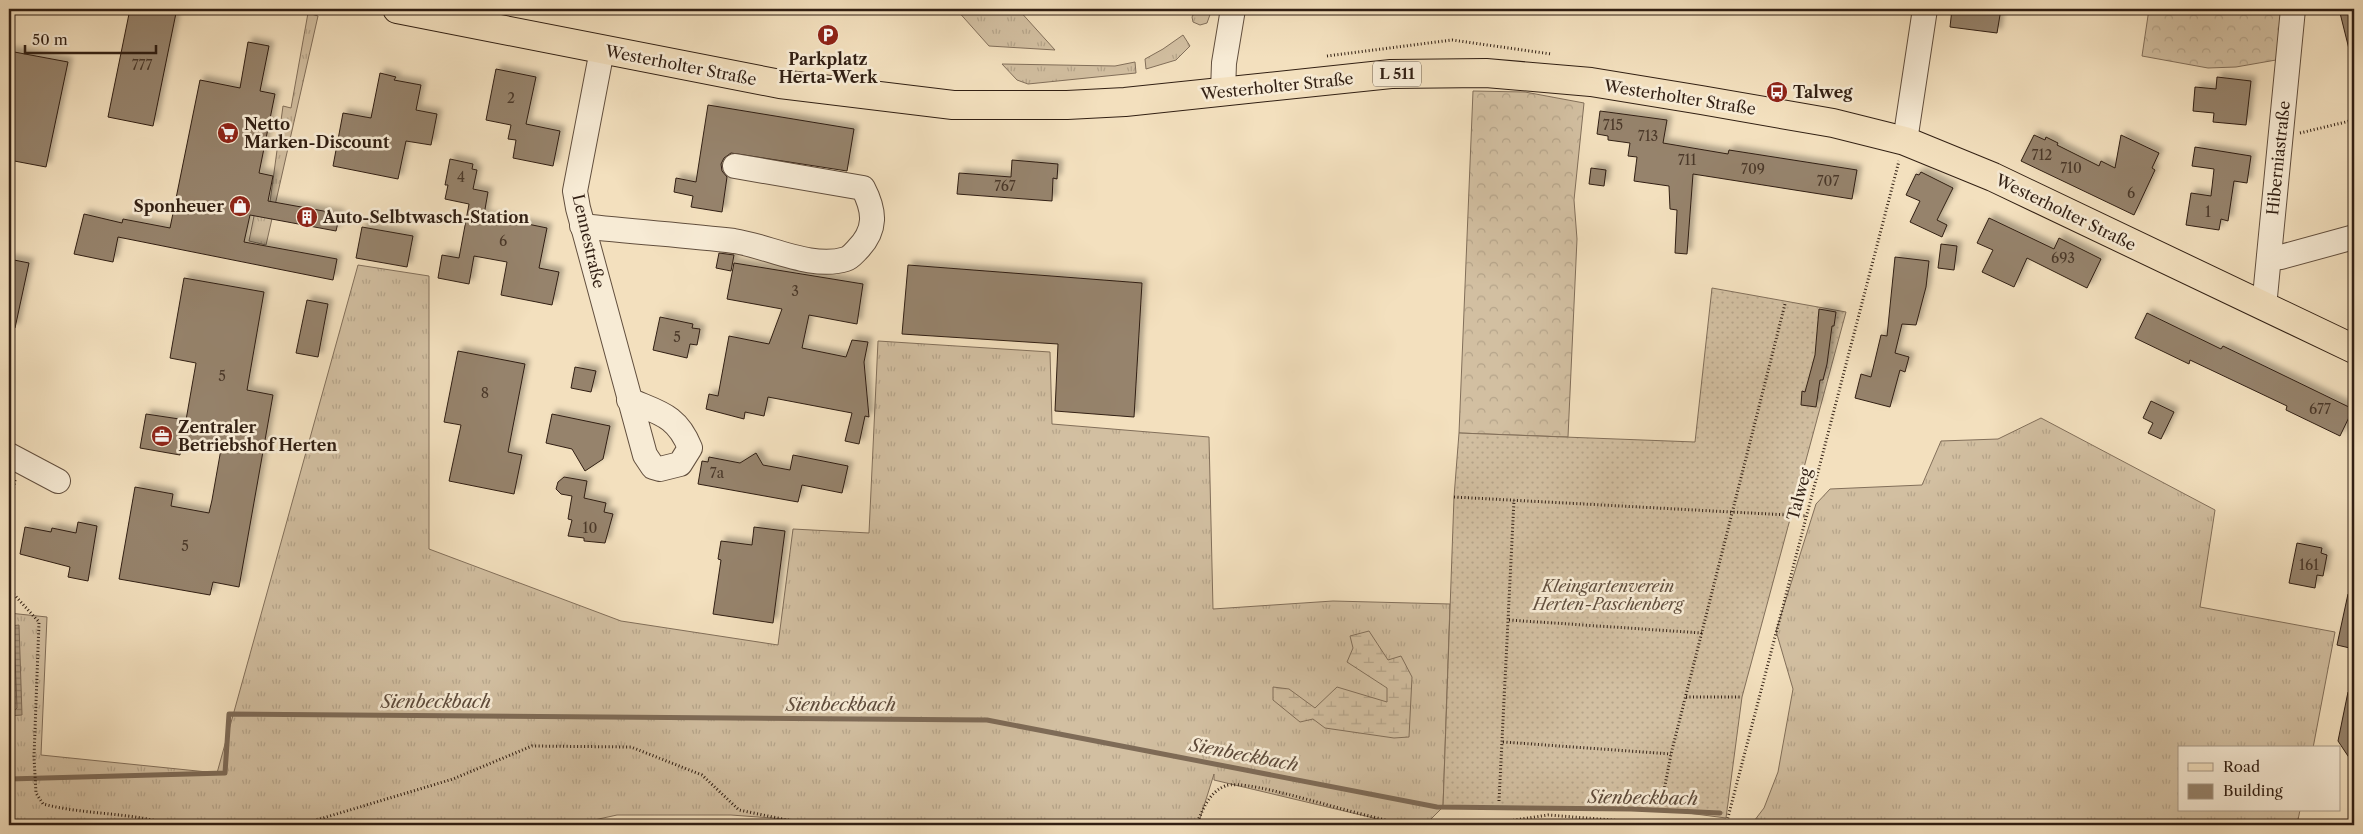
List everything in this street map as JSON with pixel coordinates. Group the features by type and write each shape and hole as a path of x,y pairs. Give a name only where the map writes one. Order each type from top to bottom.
{"main road":[{"name":"Westerholter Straße","path":"398,9 780,84 953,106 1076,104 1391,74 1486,73 1591,82 1692,98 1833,123 1905,141 1993,177 2354,349"}],"street":[{"path":"1223,91 1224,63 1233,9"},
{"path":"1905,141 1924,9"},
{"name":"Hiberniastraße","path":"2264,307 2292,9"},
{"name":"Lennestraße","path":"602,50 575,191 582,226 629,400"},
{"path":"582,226 736,241 800,258 829,262 848,259 866,242 872,227 871,204 863,188 735,166"},
{"path":"2269,258 2281,257 2354,237"},
{"path":"14,458 58,481"}],"path":[{"path":"2280,138 2354,120"},
{"name":"Talweg","path":"1726,825 1905,141"},
{"path":"1662,801 1671,754 1734,512 1785,304"},
{"path":"9,512 14,458"},
{"path":"1454,497 1806,516"},
{"path":"1499,801 1514,500"},
{"path":"9,589 38,622 34,757 36,793 43,804 58,808 150,818 172,825"},
{"path":"1509,620 1702,634"},
{"path":"1686,697 1742,697"},
{"path":"1503,742 1671,754"},
{"path":"300,825 453,779 532,746 631,747 702,775 739,810 787,820 833,825"},
{"path":"1196,825 1208,798 1226,785 1254,786 1358,814 1417,825"},
{"path":"1482,825 1548,815 1658,822 1676,825"},
{"path":"939,825 952,821 965,825"}],"green space":[{"path":"956,9 1018,9 1055,50 989,46"},
{"path":"1196,9 1212,9 1207,23 1200,25 1193,22 1192,17"},
{"path":"2149,9 2284,9 2282,40 2276,60 2236,67 2208,68 2142,56"},
{"path":"308,13 318,16 266,245 249,241 257,201 270,202 283,106 291,108"},
{"path":"1183,35 1190,46 1176,60 1146,69 1145,59"},
{"path":"1135,62 1136,73 1028,84 1017,80 1002,64 1115,66"},
{"path":"1473,91 1525,92 1584,103 1574,200 1577,239 1568,437 1459,433"},
{"path":"358,265 429,276 429,549 621,621 778,645 793,529 869,533 878,341 1050,352 1052,424 1209,437 1213,609 1333,601 1450,604 1443,807 1425,825 1403,825 1214,780 1214,774 1198,825 867,825 731,815 617,815 571,825 9,825 9,613 47,617 41,755 217,773"},
{"name":"Kleingartenverein Herten-Paschenberg","path":"1712,288 1846,312 1742,697 1726,818 1657,809 1443,807 1454,497 1459,433 1695,442"},
{"path":"2041,418 2215,510 2200,607 2335,632 2313,746 2178,746 2178,812 2300,812 2297,825 1751,825 1764,808 1778,772 1793,689 1776,631 1816,504 1830,489 1922,485 1941,441 1998,439"},
{"path":"1369,631 1388,660 1401,656 1412,677 1409,737 1394,738 1325,728 1313,719 1300,722 1273,700 1273,687 1289,689 1315,708 1337,687 1387,702 1387,688 1347,662 1353,648 1350,636"}],"water":[{"path":"19,625 22,715 9,716 9,626"}],"building":[{"path":"130,9 157,9 176,13 153,126 108,117"},
{"path":"1952,9 2001,9 1997,33 1950,27"},
{"path":"2339,9 2354,9 2354,49 2349,49"},
{"path":"248,42 269,46 260,91 275,94 259,173 273,176 268,201 340,214 336,231 250,215 244,242 337,259 333,280 118,237 113,262 74,254 84,214 122,223 123,219 170,228 200,80 240,88"},
{"path":"9,51 68,62 46,167 9,160"},
{"path":"496,69 536,77 526,124 560,131 553,166 513,158 516,140 508,139 511,125 486,120"},
{"path":"380,73 396,77 394,80 421,85 416,110 437,114 431,145 406,141 398,179 333,166 343,113 371,118"},
{"path":"2217,77 2251,81 2246,125 2213,122 2214,113 2193,111 2195,87 2216,89"},
{"path":"708,105 854,129 847,171 731,153 724,158 721,164 722,171 727,177 722,212 691,207 693,196 674,192 676,178 696,182"},
{"path":"1600,111 1667,120 1663,143 1728,154 1729,150 1857,170 1852,199 1693,174 1687,254 1675,253 1677,210 1670,209 1669,186 1634,181 1637,157 1628,156 1630,143 1608,140 1608,136 1597,134"},
{"path":"2034,135 2045,140 2046,137 2058,143 2057,145 2099,166 2101,161 2115,168 2121,135 2159,153 2152,168 2155,170 2134,215 2021,161"},
{"path":"2195,147 2251,156 2247,183 2234,181 2228,221 2221,219 2219,230 2186,225 2191,193 2211,196 2214,169 2192,166"},
{"path":"450,159 473,164 472,169 477,170 473,189 488,192 484,215 547,228 539,268 559,272 552,305 501,295 507,262 474,256 469,284 438,278 442,255 459,258 469,204 445,199 448,185 445,185"},
{"path":"1012,160 1058,164 1057,179 1053,178 1052,201 957,194 959,173 1011,177"},
{"path":"1591,168 1606,170 1604,186 1589,184"},
{"path":"1921,172 1953,188 1937,220 1947,225 1942,237 1910,222 1920,201 1906,195 1916,174 1919,175"},
{"path":"1989,218 2054,249 2059,238 2101,259 2087,288 2027,258 2014,287 1982,272 1993,250 1977,243"},
{"path":"362,227 413,236 407,267 356,258"},
{"path":"1941,244 1957,246 1954,270 1938,268"},
{"path":"719,253 734,255 731,271 716,268"},
{"path":"1895,257 1929,261 1926,287 1916,325 1902,324 1895,353 1909,357 1905,372 1900,370 1890,407 1855,398 1861,374 1871,377 1881,335 1887,336"},
{"path":"9,259 29,263 15,328 9,327"},
{"path":"734,263 863,284 857,324 809,315 802,348 846,357 852,340 868,342 864,362 869,417 865,416 859,444 845,441 852,413 768,397 764,416 745,412 744,419 706,409 709,394 718,396 729,336 769,344 782,309 727,299"},
{"path":"908,265 1142,283 1134,417 1055,411 1058,344 902,334"},
{"path":"184,278 264,292 247,390 273,395 239,587 213,582 210,595 119,579 135,487 173,494 171,506 209,513 212,500 221,449 182,442 180,455 140,448 146,414 186,420 196,363 170,358"},
{"path":"307,300 328,304 318,357 296,353"},
{"path":"1819,309 1836,312 1834,326 1832,326 1827,364 1823,380 1820,380 1816,407 1801,405 1802,391 1805,392 1815,355"},
{"path":"2147,313 2221,349 2223,346 2353,409 2340,436 2286,410 2287,406 2190,360 2189,364 2135,338"},
{"path":"660,317 693,324 692,328 700,329 697,345 690,344 687,358 653,350"},
{"path":"458,351 525,364 508,452 522,455 514,494 449,481 461,425 444,422"},
{"path":"575,367 596,371 591,392 571,388"},
{"path":"2151,401 2174,412 2161,439 2148,433 2153,423 2143,418"},
{"path":"552,414 610,426 603,459 585,471 572,449 546,443"},
{"path":"756,453 763,465 790,470 793,455 848,466 842,493 802,485 798,502 698,484 702,461 708,462 709,457 740,463"},
{"path":"564,477 587,481 584,498 606,503 604,512 613,514 605,543 584,541 584,538 568,536 572,520 568,519 572,496 561,494 556,489 558,482"},
{"path":"78,522 97,526 88,581 68,577 70,567 20,554 25,527 51,532 52,528 76,533"},
{"path":"754,527 785,531 773,623 713,614 721,560 718,559 721,541 752,545"},
{"path":"2297,543 2322,548 2321,553 2327,555 2323,576 2317,575 2315,588 2289,583"},
{"path":"2348,594 2354,595 2354,649 2337,645"},
{"path":"2348,692 2354,692 2354,765 2338,741"}],"waterway":[{"name":"Sienbeckbach","path":"9,779 225,773 229,714 987,720 1437,807 1631,809 1720,813"}],"place":[{"name":"Parkplatz Herta-Werk","path":"828,35"},
{"name":"Talweg","path":"1777,92"},
{"name":"Netto Marken-Discount","path":"228,133"},
{"name":"Sponheuer","path":"240,206"},
{"name":"Auto-Selbtwasch-Station","path":"307,217"},
{"name":"Zentraler Betriebshof Herten","path":"162,436"}]}
